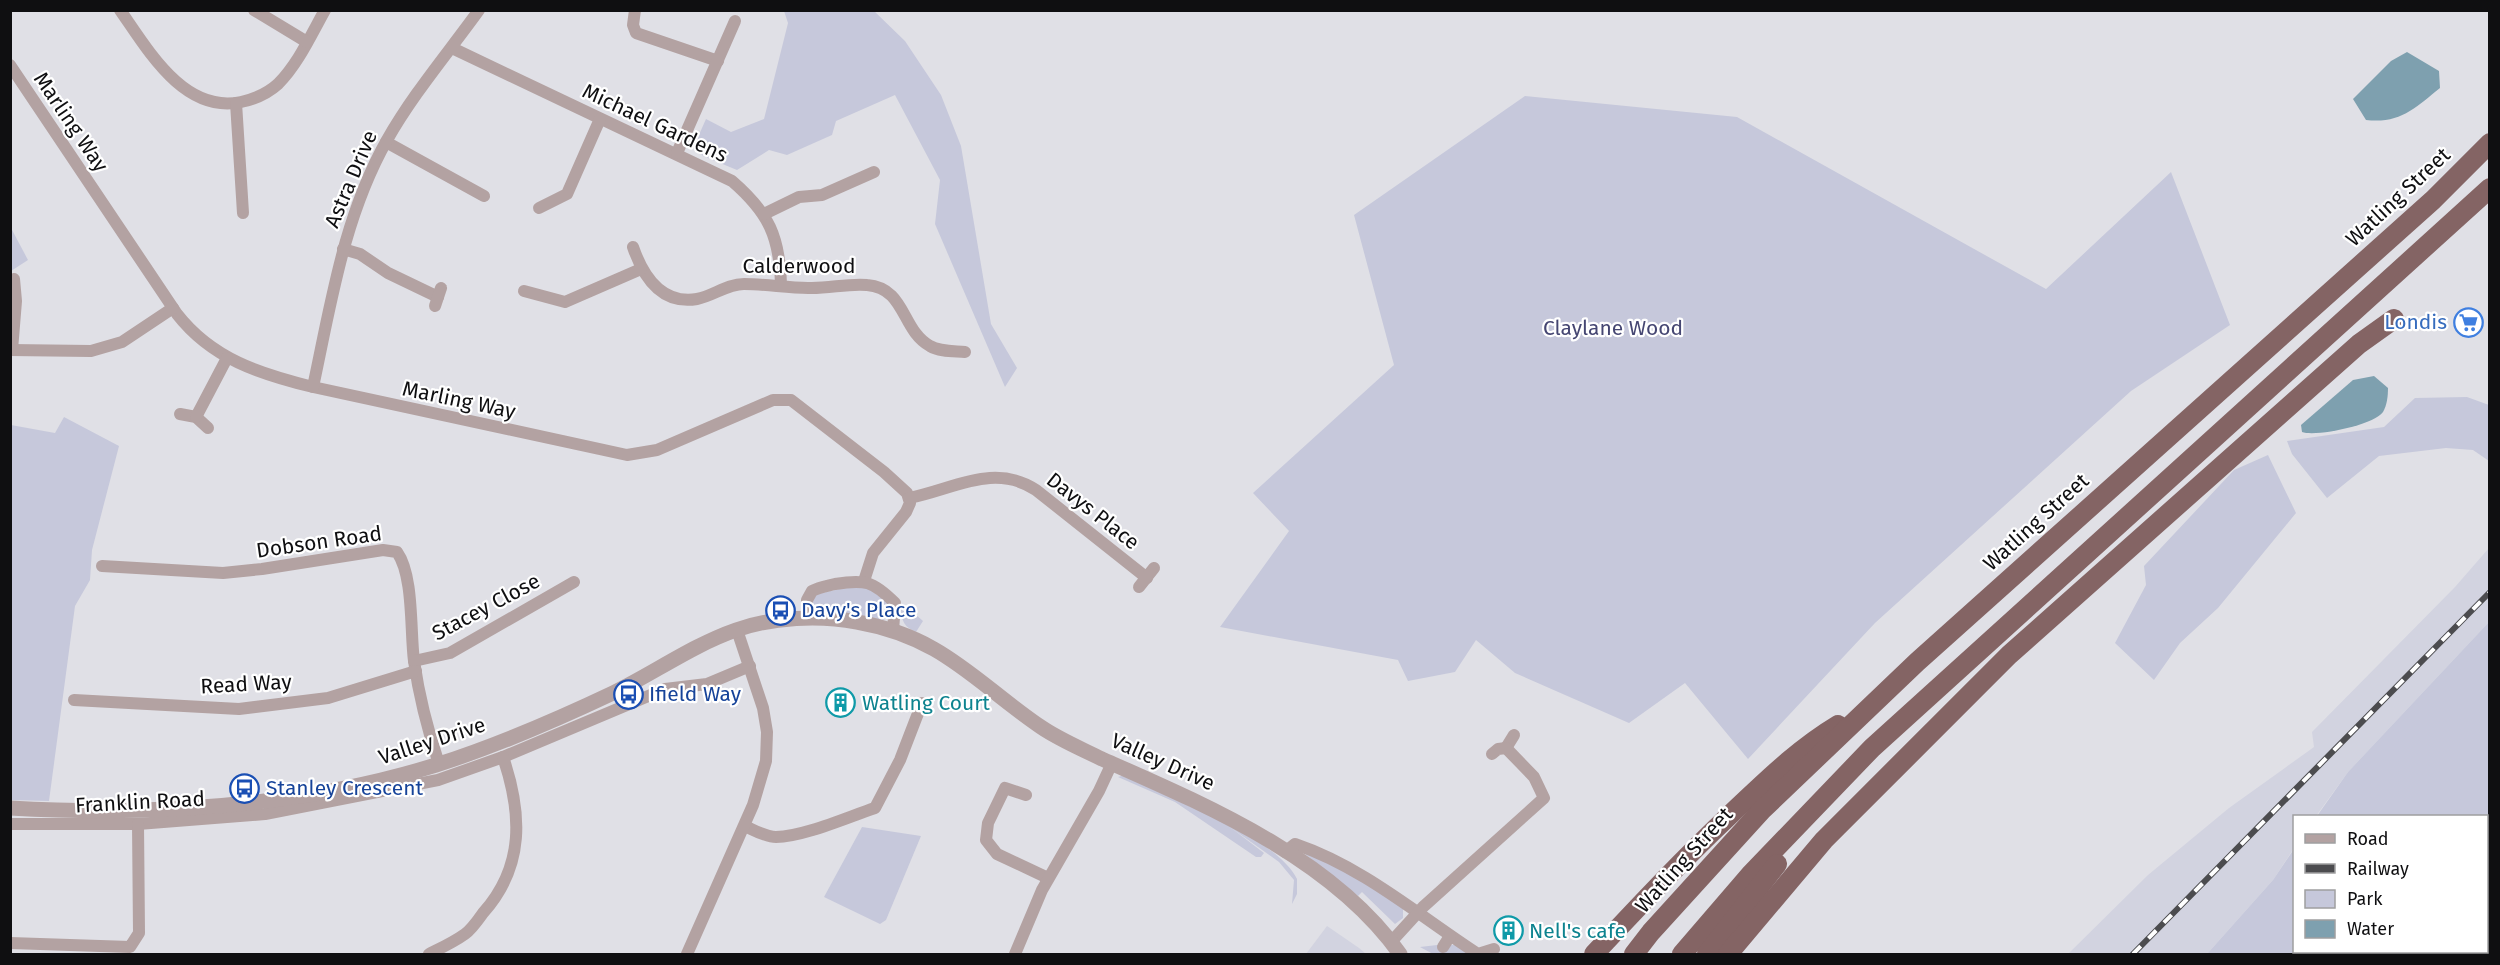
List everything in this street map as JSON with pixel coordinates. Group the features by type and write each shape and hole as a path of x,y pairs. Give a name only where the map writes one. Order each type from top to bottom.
{"highway":[{"name":"Watling Street","path":"1634,954 1651,932 1762,810 1875,702 2019,569 2424,208 2490,143"},
{"path":"1682,954 1750,875 1872,748 2490,188"},
{"path":"1728,954 1824,840 1877,784 2009,655 2351,351 2394,319"},
{"path":"1594,954 1671,872 1798,752 1875,702"},
{"path":"1707,954 1737,913 1872,748"}],"street":[{"path":"120,10 170,76 188,92 211,102 236,103 257,99 277,85 307,42 325,10"},
{"path":"254,10 307,42"},
{"name":"Astra Drive","path":"313,387 343,249 359,199 386,142 427,78 479,10"},
{"path":"635,10 633,25 636,33 718,61"},
{"path":"677,153 735,21"},
{"name":"Michael Gardens","path":"452,48 732,181 753,199 764,214 780,253 781,286"},
{"name":"Marling Way","path":"10,64 173,308 201,339 227,358 264,375 313,387 627,455 657,450 773,400 786,398 801,405 896,482 909,498"},
{"path":"236,103 243,213"},
{"path":"539,208 567,195 600,119"},
{"path":"386,142 484,196"},
{"path":"764,214 799,197 822,195 874,172"},
{"name":"Calderwood","path":"633,247 641,269 658,291 670,297 697,299 729,286 742,284 807,288 864,285 878,287 897,300 916,333 927,344 942,350 965,352"},
{"path":"343,249 360,254 392,274 438,297"},
{"path":"524,291 566,302 641,269"},
{"path":"14,279 16,301 11,350 91,351 122,342 173,308"},
{"path":"196,417 227,358"},
{"path":"180,414 196,417 208,428"},
{"name":"Davys Place","path":"909,498 984,478 1016,480 1036,490 1147,578"},
{"path":"864,580 873,552 906,513 909,498"},
{"name":"Dobson Road","path":"102,566 223,573 391,550 397,552 405,568 415,666 430,735 439,764"},
{"path":"807,618 807,600 814,590 864,580 895,603 893,631"},
{"name":"Stacey Close","path":"415,666 450,653 574,582"},
{"name":"Valley Drive","path":"10,807 76,811 143,810 244,802 324,791 391,778 439,764 555,720 737,630 807,618 856,622 893,631 948,656 1048,732 1215,808 1286,852 1356,905 1395,948"},
{"path":"687,954 760,788 767,749 765,716 737,630"},
{"name":"Read Way","path":"74,700 239,709 328,698 415,666"},
{"name":"Franklin Road","path":"10,824 138,824 265,814 438,780 502,757 665,689 707,684 750,666"},
{"path":"745,826 768,836 779,836 822,826 875,808 900,760 922,704"},
{"path":"1506,748 1514,735"},
{"path":"1492,753 1506,748"},
{"path":"1395,948 1416,913 1544,798 1534,777 1506,748"},
{"path":"429,954 466,933 494,902 509,870 517,839 517,812 513,787 502,757"},
{"path":"1015,954 1048,878 1100,791 1112,763"},
{"path":"1026,795 1005,788 988,823 986,840 996,853 1048,878"},
{"path":"10,943 130,947 139,933 138,824"},
{"path":"1286,852 1291,845 1296,844 1373,881 1416,913 1447,941 1478,954 1494,949"}],"shaded area":[{"path":"2489,548 2489,622 2348,772 2317,815 2293,815 2293,850 2273,880 2207,954 2068,954 2148,875 2229,808 2314,747 2312,732 2455,587"},
{"path":"1327,926 1359,948 1366,954 1306,954"}],"green space":[{"path":"784,11 874,11 905,41 941,95 961,146 991,324 1017,368 1005,387 935,224 940,180 895,95 836,121 832,135 787,155 769,150 737,170 703,156 694,146 706,119 731,132 764,119 788,23"},
{"name":"Claylane Wood","path":"1525,96 1737,117 2046,289 2171,172 2230,325 2131,391 1875,623 1748,759 1685,683 1629,723 1515,673 1476,640 1455,672 1408,681 1398,660 1220,627 1289,531 1253,493 1394,365 1354,215"},
{"path":"11,228 28,260 10,271"},
{"path":"2467,397 2489,405 2489,461 2473,450 2446,448 2379,456 2327,498 2292,454 2287,441 2384,427 2415,398"},
{"path":"64,417 119,446 92,550 90,580 75,606 49,801 11,800 11,425 55,433"},
{"path":"2268,455 2296,513 2218,608 2180,643 2154,680 2115,643 2146,585 2144,566 2234,470"},
{"path":"861,584 889,602 888,618 883,620 818,611 811,605 813,595"},
{"path":"904,604 923,621 916,632 903,622 900,605"},
{"path":"2489,622 2489,954 2207,954 2273,880 2293,850 2293,953 2488,953 2488,815 2318,815 2348,772"},
{"path":"1125,775 1219,819 1267,848 1285,863 1297,879 1297,894 1292,904 1294,880 1279,862 1230,827 1264,853 1261,857 1256,857 1175,802 1118,777"},
{"path":"862,827 921,836 886,920 880,924 824,897"},
{"path":"1300,850 1351,873 1403,908 1403,918 1395,924 1362,892 1358,896"},
{"path":"1456,945 1473,954 1433,954 1420,947"}],"water":[{"path":"2407,52 2439,71 2440,88 2415,108 2398,117 2378,121 2366,120 2353,99 2391,61"},
{"path":"2374,376 2388,388 2383,412 2378,417 2344,429 2319,433 2302,432 2301,425 2353,380"}],"railway":[{"path":"2133,954 2490,592"}],"place":[{"name":"Londis","path":"2468,322"},
{"name":"Davy's Place","path":"780,610"},
{"name":"Ifield Way","path":"628,694"},
{"name":"Watling Court","path":"841,703"},
{"name":"Stanley Crescent","path":"245,788"},
{"name":"Nell's cafe","path":"1508,931"}]}
